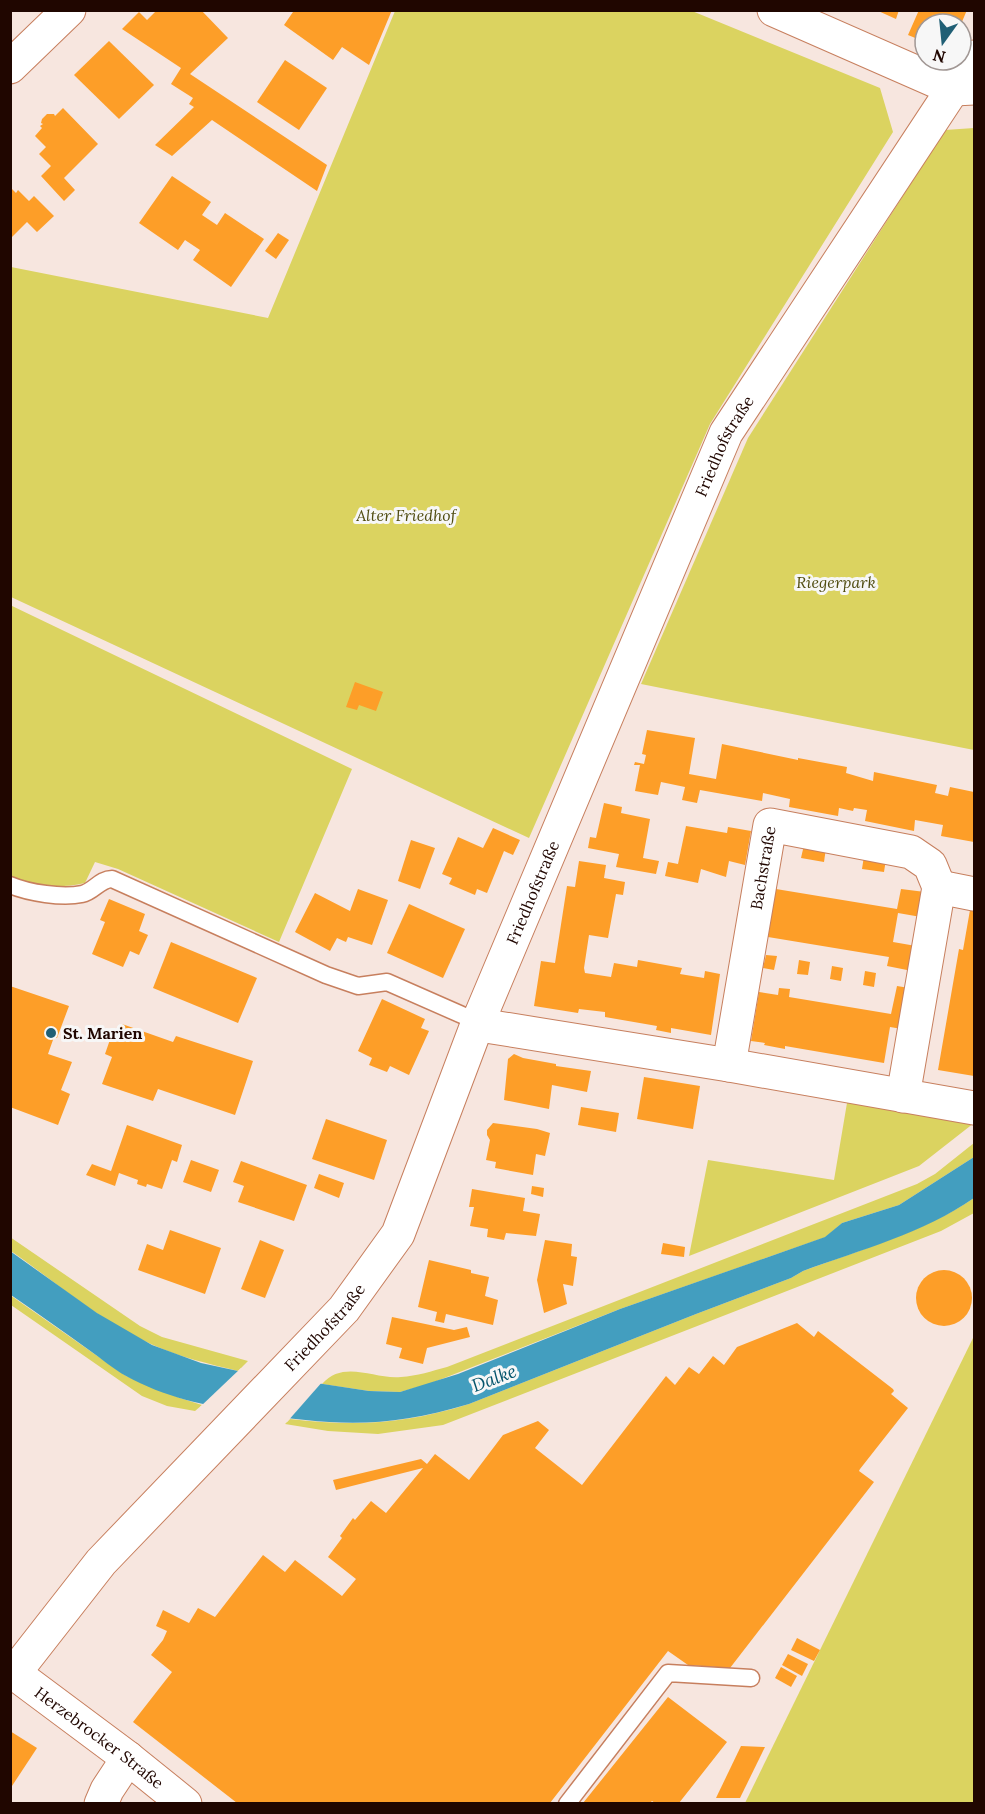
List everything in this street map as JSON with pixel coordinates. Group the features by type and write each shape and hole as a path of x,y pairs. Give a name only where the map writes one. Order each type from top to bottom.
{"street":[{"path":"10,67 69,10"},
{"path":"774,10 964,89"},
{"name":"Friedhofstraße","path":"13,1671 101,1562 344,1309 398,1234 478,1022 726,433 964,89 975,57"},
{"name":"Bachstraße","path":"729,1065 770,825 911,852 930,865 939,887"},
{"path":"903,1096 939,887 975,894"},
{"path":"478,1022 492,1027 975,1108"},
{"name":"Herzebrocker Straße","path":"13,1671 185,1803"},
{"path":"101,1803 128,1758"}],"lane":[{"path":"10,885 24,891 47,894 84,894 106,879 112,879 326,975 358,986 387,982 478,1022"},
{"path":"567,1803 668,1673 751,1678"}],"green space":[{"name":"Alter Friedhof","path":"395,11 692,11 880,88 893,132 710,424 529,838 11,597 11,267 268,318"},
{"name":"Riegerpark","path":"974,128 974,750 641,684 748,438 945,130"},
{"path":"10,605 352,769 279,942 118,869 95,862 85,883 48,886 11,879"},
{"path":"848,1097 974,1123 919,1166 689,1256 708,1160 834,1180"},
{"path":"974,1143 974,1157 899,1205 842,1223 826,1237 620,1309 429,1384 400,1392 369,1391 322,1384 340,1373 360,1372 401,1377 447,1367 917,1184 935,1174"},
{"path":"974,1198 974,1213 941,1231 443,1425 378,1434 328,1431 285,1424 290,1419 337,1423 402,1420 469,1404 791,1278 803,1271 914,1230 956,1210"},
{"path":"10,1237 140,1326 162,1337 248,1361 238,1371 174,1353 134,1336 97,1314 11,1251"},
{"path":"10,1295 126,1376 202,1405 195,1411 167,1406 142,1396 11,1305"},
{"path":"974,1336 974,1803 745,1803"}],"water":[{"name":"Dalke","path":"974,1157 974,1198 913,1231 803,1271 791,1278 469,1404 412,1418 359,1423 306,1420 217,1407 186,1400 155,1390 121,1373 11,1295 10,1251 97,1313 152,1345 201,1363 238,1371 369,1391 400,1392 458,1374 620,1309 825,1237 842,1223 899,1205"}],"pier":[{"path":"241,1368 323,1381 287,1422 200,1407"}],"building":[{"path":"157,10 201,10 228,38 190,74 327,165 317,191 212,120 172,156 155,145 194,107 189,104 193,98 171,84 181,68 122,29 139,12 147,20"},
{"path":"291,10 392,10 369,65 342,47 333,60 284,25 293,12"},
{"path":"876,10 899,10 896,19"},
{"path":"919,10 967,10 966,12 918,12"},
{"path":"913,24 913,37 908,35"},
{"path":"109,41 154,85 119,119 74,75"},
{"path":"285,60 327,88 299,130 257,102"},
{"path":"63,108 98,144 64,178 75,190 64,201 41,176 51,166 39,154 46,147 35,136 42,128 40,126 43,124 42,119 47,114 55,116"},
{"path":"172,176 211,202 202,215 217,225 225,213 264,239 231,287 193,260 200,250 185,240 178,250 139,223"},
{"path":"10,187 16,193 18,190 29,201 34,196 54,216 37,232 27,222 10,239"},
{"path":"278,233 289,240 276,259 265,251"},
{"path":"355,682 383,692 376,711 359,705 357,710 346,707"},
{"path":"647,730 695,738 689,774 716,779 722,744 798,760 798,758 847,767 846,773 873,781 874,772 937,785 935,793 948,796 950,787 974,792 974,842 941,836 943,825 915,820 914,831 865,821 867,810 854,808 853,811 839,808 838,816 789,807 790,799 763,793 762,801 700,790 697,803 682,800 685,787 661,782 658,795 635,791 640,765 634,765 635,762 644,764 646,755 642,754"},
{"path":"604,803 622,807 621,813 650,819 643,858 659,861 656,874 616,867 619,854 588,848 590,837 596,838"},
{"path":"686,826 727,833 728,827 751,831 745,865 729,861 726,877 701,869 698,883 665,876 668,862 678,864"},
{"path":"493,828 520,840 513,855 504,851 487,893 477,889 475,895 449,884 452,878 442,874 458,837 483,848"},
{"path":"411,840 435,848 420,889 398,881"},
{"path":"804,845 826,848 824,862 801,858"},
{"path":"864,856 886,859 884,872 862,869"},
{"path":"579,861 606,865 604,878 625,882 623,895 616,894 608,938 589,935 585,973 611,977 614,963 637,967 638,960 682,968 680,974 704,978 705,971 720,974 711,1035 671,1028 671,1033 656,1030 657,1026 605,1017 605,1012 579,1009 578,1013 534,1006 541,961 555,963 567,886 575,887"},
{"path":"358,889 388,900 372,945 348,937 346,942 337,938 330,951 295,932 315,893 350,911"},
{"path":"776,889 897,909 901,889 925,892 921,917 898,913 893,942 916,946 912,971 887,966 889,957 768,937"},
{"path":"109,899 145,914 139,931 148,935 139,955 130,951 123,967 92,954 105,922 100,920"},
{"path":"409,904 465,929 443,978 387,953"},
{"path":"970,910 974,911 974,1076 938,1070 959,949 963,950"},
{"path":"171,942 257,978 238,1023 153,988"},
{"path":"766,955 777,956 774,970 763,968"},
{"path":"799,960 810,962 808,975 797,974"},
{"path":"832,966 843,968 841,981 830,979"},
{"path":"865,971 876,973 874,987 863,985"},
{"path":"10,986 69,1006 57,1038 54,1037 48,1054 72,1062 61,1090 70,1094 58,1125 10,1107"},
{"path":"897,986 909,988 902,1029 890,1027 884,1063 785,1046 785,1049 751,1041 759,992 778,995 779,988 790,989 789,997 891,1014"},
{"path":"382,999 425,1019 421,1028 429,1031 409,1075 390,1066 387,1072 369,1065 372,1058 358,1051"},
{"path":"122,1024 173,1042 176,1036 253,1061 235,1115 158,1089 153,1101 102,1084 112,1057 105,1054 113,1031 119,1033"},
{"path":"514,1054 523,1058 556,1064 556,1066 591,1071 587,1092 552,1085 549,1109 504,1100 508,1059"},
{"path":"644,1077 700,1086 693,1129 637,1119"},
{"path":"581,1107 619,1113 616,1132 578,1125"},
{"path":"326,1119 387,1140 374,1180 312,1159"},
{"path":"493,1123 550,1133 545,1156 536,1154 533,1175 495,1168 496,1162 486,1160 490,1140 487,1130"},
{"path":"127,1125 182,1145 177,1162 172,1160 162,1189 147,1184 146,1187 137,1184 138,1180 119,1173 115,1186 86,1175 92,1164 111,1171"},
{"path":"191,1160 219,1170 211,1192 183,1182"},
{"path":"241,1161 307,1185 294,1221 238,1202 244,1186 233,1182"},
{"path":"319,1174 344,1183 339,1198 314,1188"},
{"path":"532,1186 544,1188 543,1197 531,1194"},
{"path":"472,1189 525,1198 523,1211 540,1214 536,1236 506,1233 504,1240 487,1237 488,1229 470,1226 474,1207 469,1207"},
{"path":"170,1230 221,1248 205,1294 138,1270 147,1244 163,1250"},
{"path":"260,1240 284,1250 265,1298 241,1289"},
{"path":"545,1240 572,1244 571,1256 577,1257 573,1286 563,1284 567,1304 544,1313 537,1280"},
{"path":"663,1243 685,1247 684,1257 661,1254"},
{"path":"429,1260 471,1270 471,1273 489,1277 485,1296 498,1300 493,1325 446,1314 444,1323 435,1321 437,1312 418,1307"},
{"path":"938,1270 950,1270 960,1274 968,1282 972,1298 968,1314 960,1322 950,1326 938,1326 928,1322 920,1314 916,1304 916,1292 920,1282 928,1274"},
{"path":"392,1317 454,1330 467,1327 470,1337 427,1348 423,1364 399,1358 402,1348 386,1344"},
{"path":"797,1323 814,1337 818,1331 893,1389 891,1394 908,1408 859,1471 874,1482 730,1668 688,1665 668,1651 550,1803 237,1803 133,1722 172,1672 151,1655 167,1631 156,1626 163,1610 189,1623 198,1608 215,1617 263,1555 285,1572 295,1560 342,1596 356,1579 328,1557 342,1538 340,1536 353,1518 355,1520 371,1501 386,1513 423,1468 336,1490 333,1480 421,1459 427,1464 435,1454 469,1480 503,1435 538,1421 549,1430 535,1448 582,1485 666,1376 675,1385 689,1367 699,1374 713,1356 724,1365 737,1347"},
{"path":"797,1638 820,1650 814,1661 791,1650"},
{"path":"788,1654 808,1664 802,1676 782,1665"},
{"path":"781,1667 797,1676 791,1687 775,1678"},
{"path":"668,1697 727,1742 679,1803 652,1801 650,1803 583,1803"},
{"path":"10,1731 37,1748 10,1789"},
{"path":"741,1746 765,1747 740,1798 716,1798"}],"place":[{"name":"St. Marien","path":"51,1033"}]}
